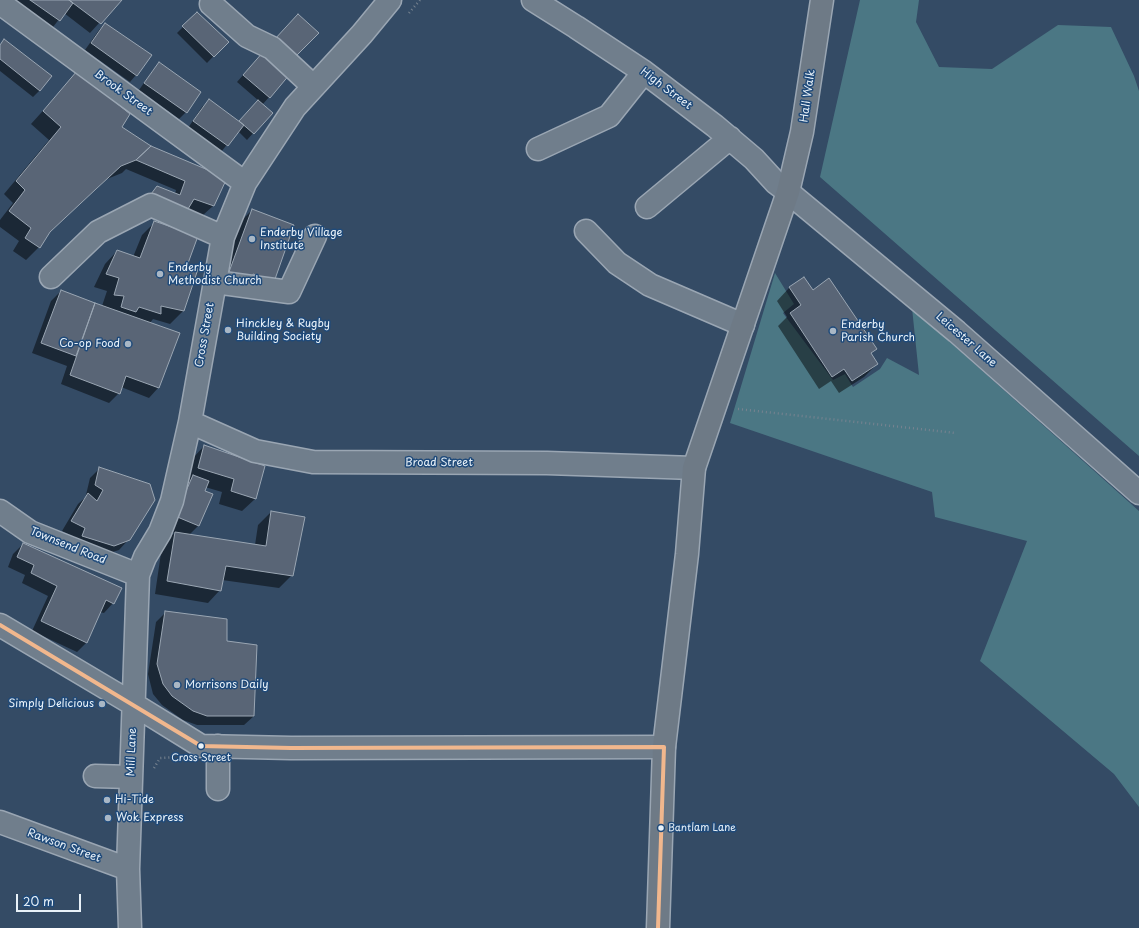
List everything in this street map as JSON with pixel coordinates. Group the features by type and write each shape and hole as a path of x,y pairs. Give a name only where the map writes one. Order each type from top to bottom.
{"main road":[{"name":"Hall Walk","path":"658,928 664,747 687,554 694,468 788,192 802,132 822,0"}],"street":[{"name":"Cross Street","path":"138,575 145,557 160,532 172,500 190,422 223,237 245,183 295,107 362,34 390,0"},
{"name":"High Street","path":"533,0 644,72 730,138 754,159 776,183 788,192"},
{"name":"Brook Street","path":"0,3 245,183"},
{"path":"211,4 247,36 272,48 313,86"},
{"path":"538,148 609,116 644,72"},
{"path":"648,207 730,138"},
{"name":"Leicester Lane","path":"788,192 957,332 1139,493"},
{"path":"51,277 98,232 151,205 223,237"},
{"path":"586,231 617,263 650,285 743,325"},
{"path":"215,282 288,292 315,236"},
{"name":"Broad Street","path":"190,422 255,451 313,462 547,463 694,468"},
{"name":"Townsend Road","path":"0,511 30,532 138,575"},
{"name":"Mill Lane","path":"130,928 128,869 138,575"},
{"path":"0,625 201,746 290,748 664,747"},
{"path":"218,746 218,789"},
{"path":"95,776 131,777"},
{"name":"Rawson Street","path":"0,822 128,869"}],"path":[{"path":"715,407 956,433"},
{"path":"152,771 160,758 182,757"}],"shaded area":[{"path":"860,0 919,0 916,22 939,67 992,69 1058,25 1111,27 1134,76 1139,91 1139,456 820,177"},
{"path":"775,273 794,304 783,313 833,380 845,374 853,387 880,369 887,358 919,375 912,308 1139,511 1139,807 1114,774 980,661 1027,541 935,517 932,492 730,423"}],"building":[{"path":"30,0 69,0 73,3 60,21"},
{"path":"69,0 122,0 101,24"},
{"path":"197,12 229,42 214,57 182,26"},
{"path":"298,14 319,33 294,58 274,40"},
{"path":"105,23 152,55 137,76 91,43"},
{"path":"4,39 52,76 40,91 0,59 0,45"},
{"path":"264,51 290,74 270,98 243,75"},
{"path":"159,62 201,92 187,113 144,83"},
{"path":"77,71 130,114 122,127 151,146 136,160 121,166 50,232 40,248 25,238 31,228 9,211 25,190 16,181 61,127 43,111"},
{"path":"209,99 244,125 228,146 193,121"},
{"path":"258,100 273,113 254,134 239,121"},
{"path":"151,146 227,178 214,206 194,199 188,209 151,194 157,186 180,195 185,181 136,160"},
{"path":"252,209 294,225 274,282 253,274 251,280 229,272"},
{"path":"154,221 198,236 187,266 198,269 184,311 161,306 161,314 139,307 136,312 121,307 124,296 114,295 119,278 106,274 117,250 140,258"},
{"name":"Enderby Parish Church","path":"804,277 813,290 829,278 877,349 871,353 878,364 852,381 844,369 832,377 790,313 801,305 789,287"},
{"path":"61,290 95,303 76,356 41,343"},
{"name":"Co-op Food","path":"95,303 180,333 159,388 126,376 120,394 70,375"},
{"path":"204,445 265,466 256,499 231,491 234,479 198,468"},
{"path":"99,467 150,484 155,500 130,540 114,546 82,536 85,528 71,521 88,493 97,501 103,490 95,485"},
{"path":"193,475 209,481 205,491 213,494 199,526 175,516"},
{"path":"271,511 305,517 293,576 226,566 221,591 167,581 175,532 266,546"},
{"path":"23,543 122,588 114,604 106,600 87,643 41,621 57,586 31,573 34,565 17,557"},
{"path":"165,611 227,619 227,641 257,645 254,716 207,716 193,711 172,696 163,684 157,664"}],"transit line":[{"path":"0,625 201,746 291,748 664,747 658,928"}],"place":[{"name":"Enderby Village Institute","path":"252,239"},
{"name":"Enderby Methodist Church","path":"160,274"},
{"name":"Hinckley & Rugby Building Society","path":"228,330"},
{"name":"Enderby Parish Church","path":"833,331"},
{"name":"Co-op Food","path":"128,344"},
{"name":"Morrisons Daily","path":"177,685"},
{"name":"Simply Delicious","path":"102,704"},
{"name":"Cross Street","path":"201,746"},
{"name":"Hi-Tide","path":"107,800"},
{"name":"Wok Express","path":"108,818"},
{"name":"Bantlam Lane","path":"661,828"}]}
